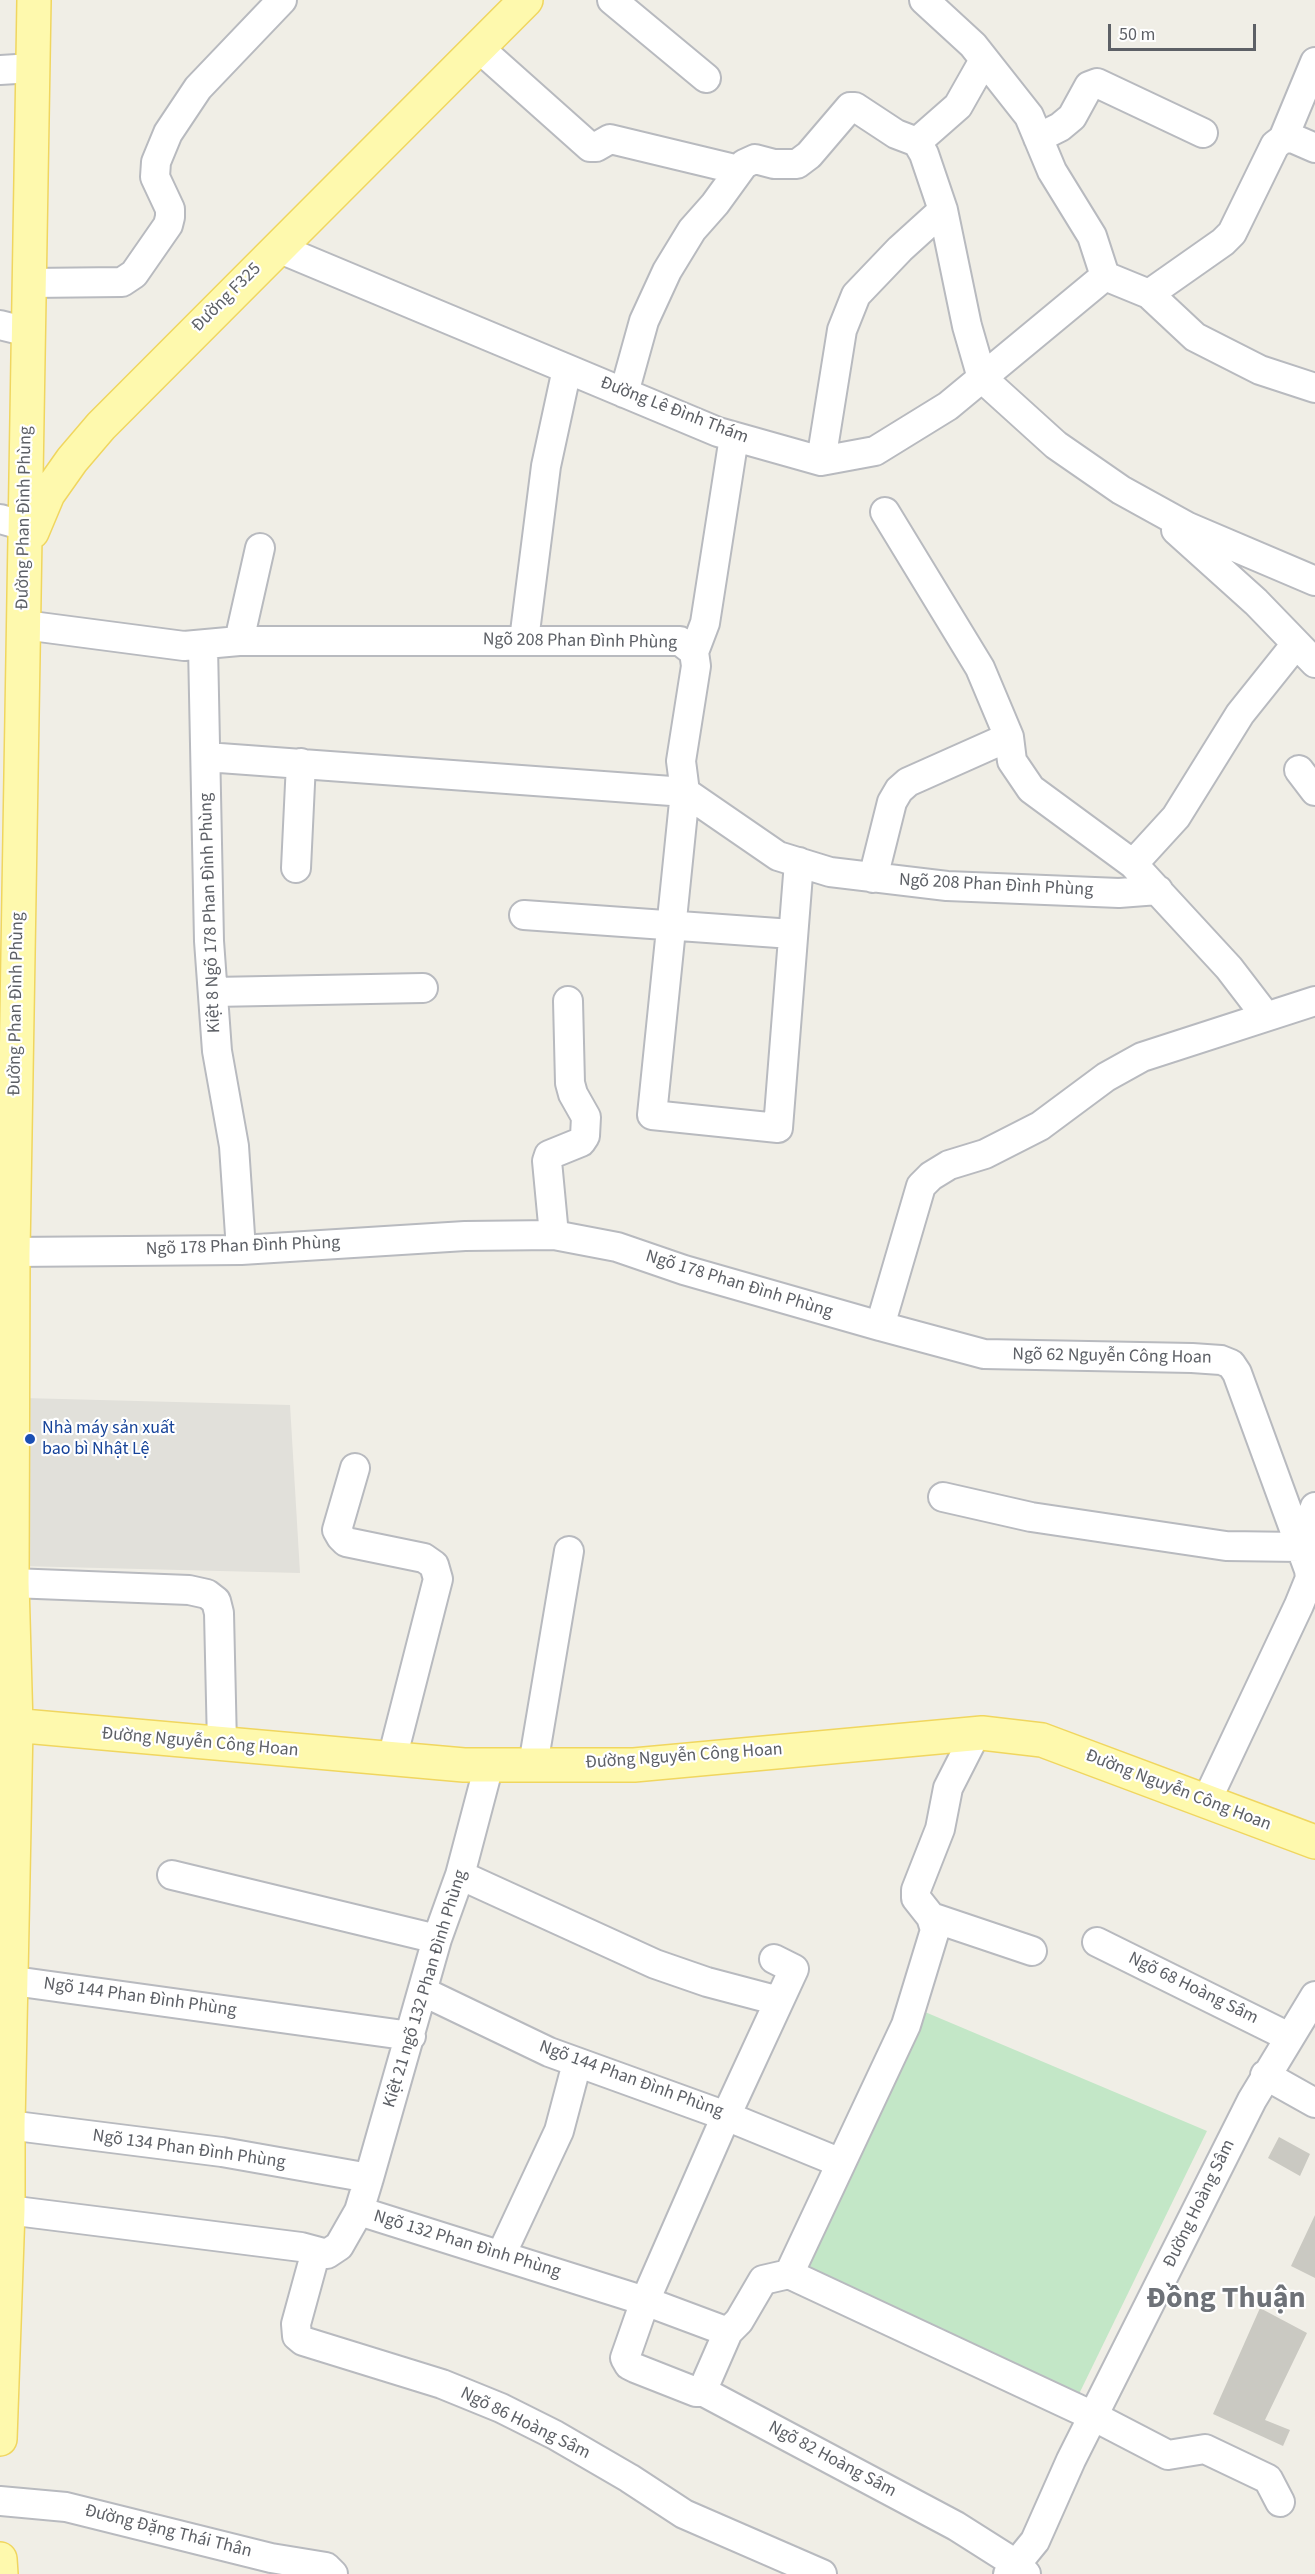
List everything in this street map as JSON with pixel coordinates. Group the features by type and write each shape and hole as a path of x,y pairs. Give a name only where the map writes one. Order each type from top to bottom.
{"main road":[{"name":"Đường Phan Đình Phùng","path":"0,2439 8,2210 4,2161 8,2126 6,1979 8,1725 12,1583 7,1387 13,1252 9,949 12,702 24,625 24,579 13,522 27,394 14,328 30,283 34,0"},
{"name":"Đường F325","path":"24,579 33,528 40,510 48,494 82,448 154,372 526,0"},
{"path":"27,394 40,434 46,444 54,451 64,453 82,448"},
{"name":"Đường Nguyễn Công Hoan","path":"8,1725 222,1745 489,1765 634,1765 976,1733 1042,1740 1315,1842"},
{"path":"0,2559 0,2574"}],"street":[{"path":"30,283 122,282 134,274 168,225 170,208 155,177 156,162 168,133 198,88 282,0"},
{"path":"612,0 705,78"},
{"path":"924,0 973,45 1029,116 1052,171 1092,236 1105,276 1149,294 1195,337 1260,370 1315,388"},
{"path":"479,48 590,147 596,147 610,139 739,170"},
{"path":"917,142 958,106 984,60"},
{"path":"1149,294 1223,242 1232,233 1275,145 1282,138 1315,62"},
{"path":"0,70 33,68"},
{"path":"1038,138 1060,127 1072,117 1089,86 1097,83 1203,133"},
{"path":"624,393 644,321 667,271 692,230 715,204 739,170 744,164 755,159 774,164 797,164 809,155 850,107 855,107 896,134 917,142 924,154 943,210 967,326 981,378 1056,445 1121,490 1198,531 1315,581"},
{"path":"1282,138 1292,138 1315,148"},
{"path":"821,461 842,330 856,295 900,249 943,210"},
{"name":"Đường Lê Đình Thám","path":"278,248 624,393 734,436 821,461 875,451 948,406 1105,276"},
{"path":"524,640 546,466 567,369"},
{"path":"694,652 705,623 734,436"},
{"path":"1133,864 1176,818 1240,714 1305,653 1256,603 1153,509"},
{"path":"885,512 980,668 1009,737 1012,761 1031,789 1133,864 1229,968 1265,1016"},
{"path":"239,641 260,548"},
{"name":"Ngõ 208 Phan Đình Phùng","path":"24,625 194,646 239,641 680,641 694,652 696,666 681,761 685,792 778,856 830,872 946,886 1119,893 1158,890"},
{"name":"Kiệt 8 Ngõ 178 Phan Đình Phùng","path":"194,646 206,757 206,880 217,1051 234,1146 241,1250"},
{"path":"873,878 892,802 899,790 908,782 1009,737"},
{"path":"206,757 685,792 652,1114 778,1128 799,862"},
{"path":"296,868 301,763"},
{"path":"524,915 792,934"},
{"path":"213,992 423,988"},
{"path":"554,1234 547,1161 549,1155 580,1142 585,1136 586,1117 573,1094 570,1083 568,1001"},
{"path":"880,1326 921,1186 931,1176 949,1165 985,1154 1041,1126 1107,1077 1142,1058 1315,1001"},
{"name":"Ngõ 178 Phan Đình Phùng","path":"13,1252 241,1250 465,1236 554,1234 616,1247 684,1270 880,1326"},
{"name":"Ngõ 62 Nguyễn Công Hoan","path":"880,1326 984,1354 1192,1358 1221,1360 1231,1364 1237,1373 1307,1548 1309,1570 1307,1587 1206,1802"},
{"path":"355,1468 337,1530 341,1537 346,1542 424,1558 434,1565 438,1579 392,1759"},
{"path":"943,1497 1031,1517 1215,1545 1255,1548 1307,1548 1315,1507"},
{"path":"533,1765 569,1551"},
{"path":"12,1583 189,1590 207,1594 216,1601 219,1613 222,1745"},
{"path":"976,1733 948,1788 940,1829 916,1890 919,1904 932,1917 1032,1951"},
{"name":"Kiệt 21 ngõ 132 Phan Đình Phùng","path":"358,2211 424,1992 437,1940 460,1875 489,1765"},
{"path":"172,1875 437,1940"},
{"path":"460,1875 655,1964 707,1982 779,2001"},
{"path":"789,2274 906,2025 935,1930 932,1917"},
{"name":"Ngõ 68 Hoàng Sâm","path":"1097,1942 1289,2037"},
{"path":"645,2301 726,2115 794,1969 774,1959"},
{"name":"Ngõ 144 Phan Đình Phùng","path":"6,1979 411,2036"},
{"name":"Ngõ 144 Phan Đình Phùng","path":"424,1992 549,2052 726,2115 841,2163"},
{"name":"Đường Hoàng Sâm","path":"1017,2571 1035,2541 1093,2416 1265,2075 1315,1996"},
{"path":"501,2254 559,2131 577,2062"},
{"path":"1265,2075 1315,2103"},
{"name":"Ngõ 134 Phan Đình Phùng","path":"8,2126 222,2152 369,2178"},
{"name":"Ngõ 132 Phan Đình Phùng","path":"8,2210 301,2247 327,2254 346,2238 358,2211 645,2301 728,2332"},
{"name":"Ngõ 86 Hoàng Sâm","path":"316,2251 296,2324 297,2336 303,2341 441,2384 501,2408 582,2451 684,2514 822,2574"},
{"path":"704,2392 704,2387 728,2332 739,2320 763,2280 789,2274 1093,2416 1168,2455 1205,2449 1260,2474 1268,2479 1280,2502"},
{"name":"Ngõ 82 Hoàng Sâm","path":"645,2301 625,2358 635,2368 696,2392 704,2392 956,2526 1017,2571"},
{"name":"Đường Đặng Thái Thân","path":"0,2501 66,2506 271,2558 326,2567 333,2574"}],"shaded area":[{"name":"Nhà máy sản xuất bao bì Nhật Lệ","path":"24,1398 290,1405 300,1573 20,1566"}],"green space":[{"path":"925,2012 1207,2131 1079,2394 803,2268"}],"building":[{"path":"1279,2137 1310,2154 1300,2176 1268,2158"},
{"path":"1315,2215 1315,2278 1291,2266"},
{"path":"1260,2308 1307,2333 1265,2420 1290,2430 1283,2446 1213,2414"}],"place":[{"name":"Nhà máy sản xuất bao bì Nhật Lệ","path":"30,1439"}],"district":[{"name":"Đồng Thuận","path":"1226,2300"}]}
